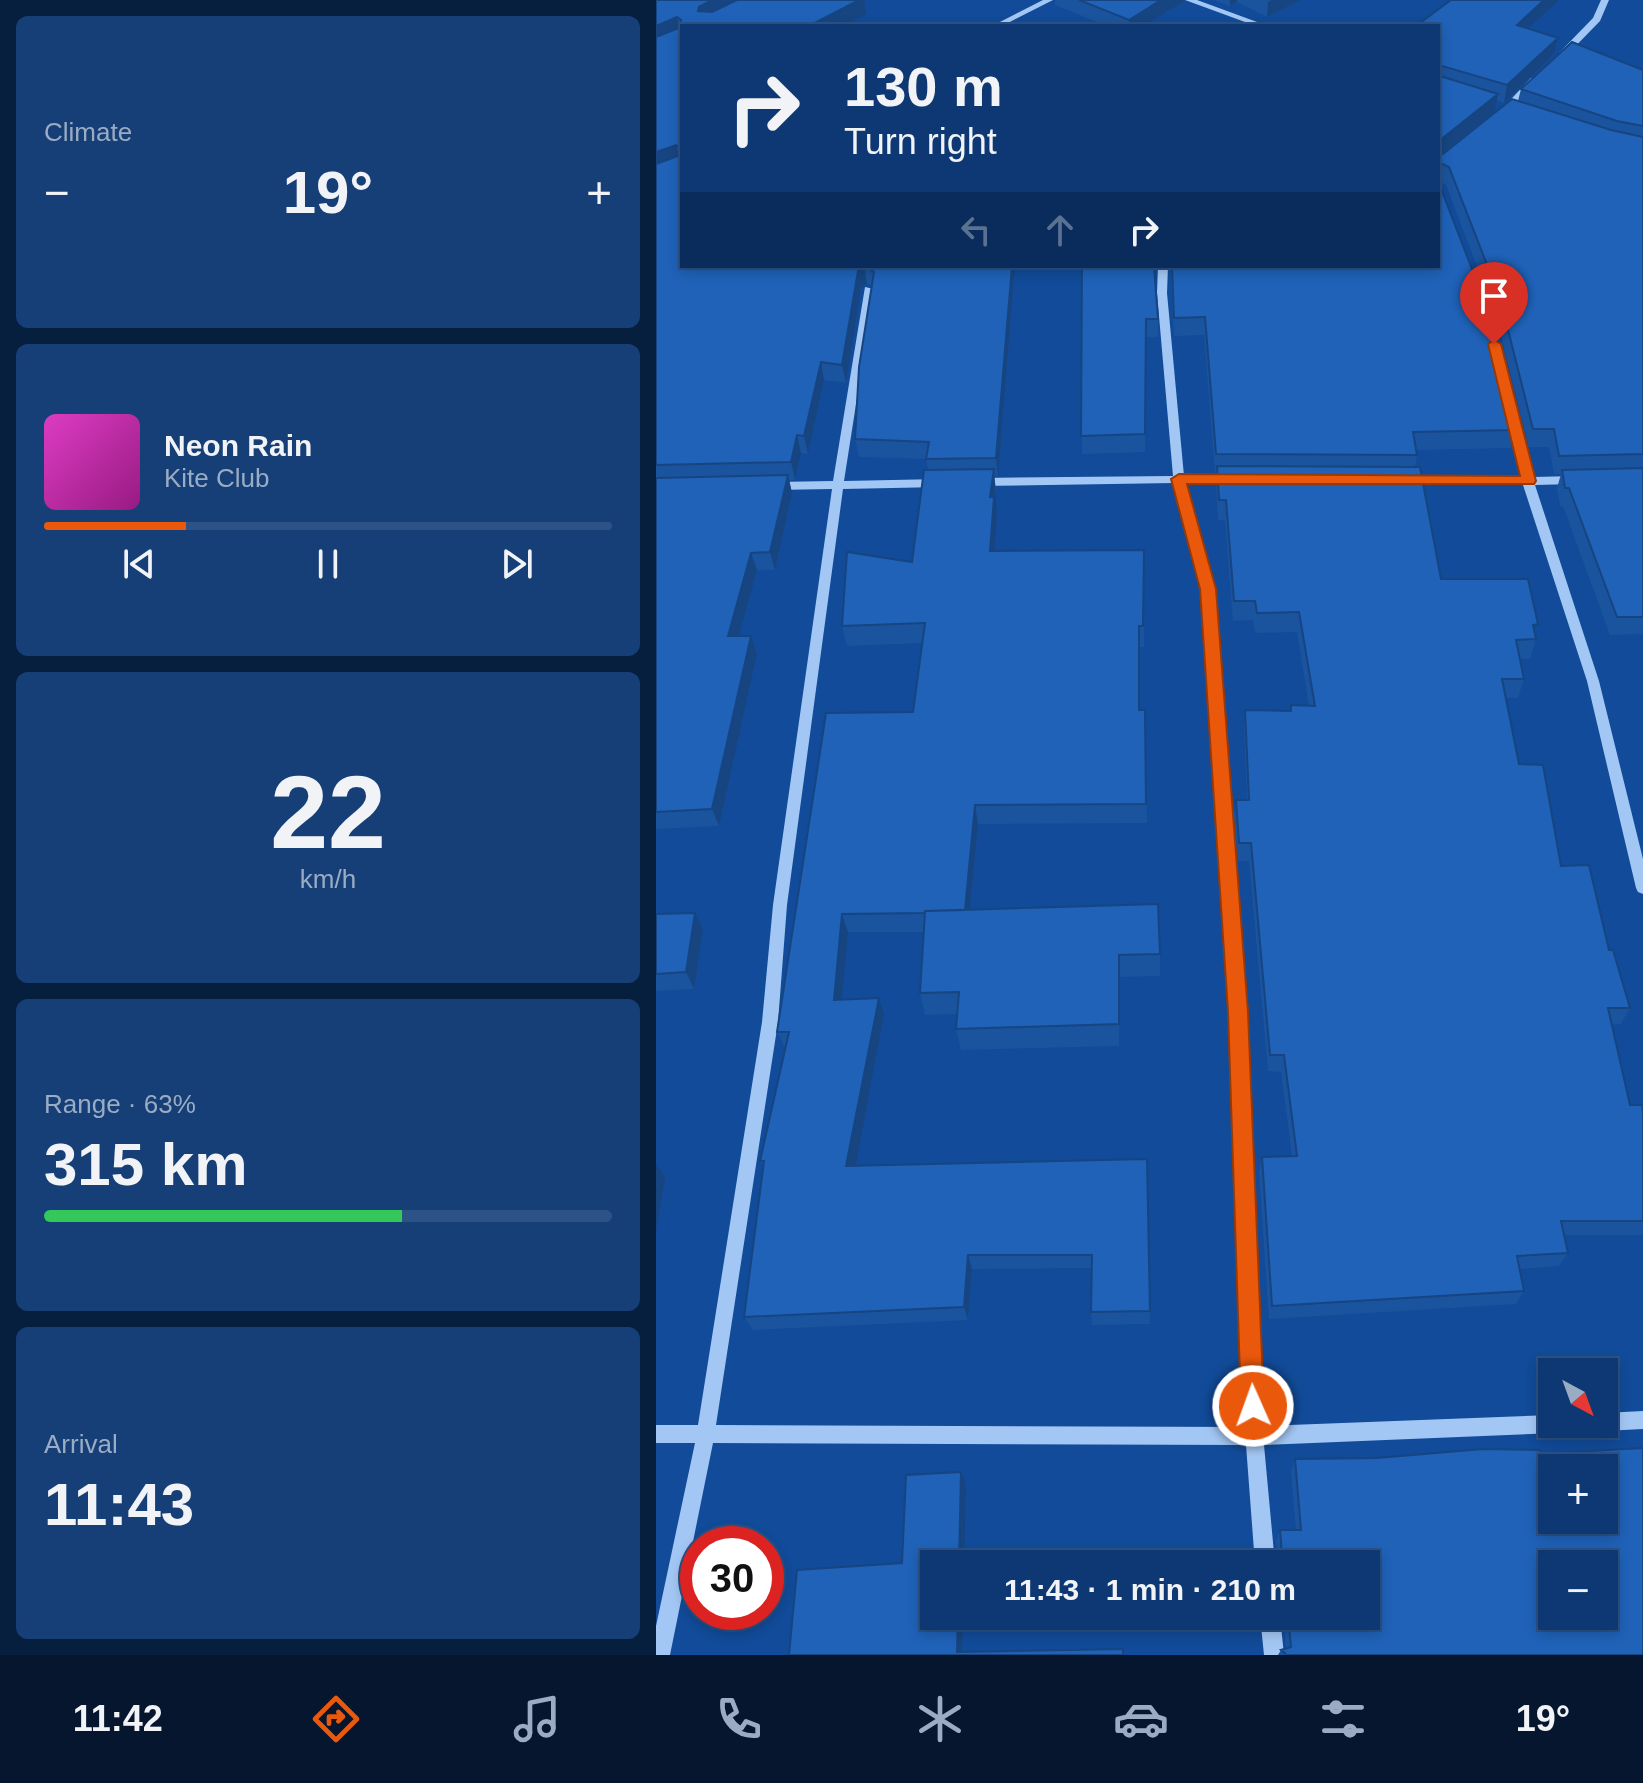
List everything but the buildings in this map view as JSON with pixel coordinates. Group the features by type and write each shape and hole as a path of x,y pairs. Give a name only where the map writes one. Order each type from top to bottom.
{"street":[{"path":"1000,24 1049,0"},
{"path":"1189,0 1258,24"},
{"path":"1556,60 1597,19 1605,0"},
{"path":"1494,120 1545,70"},
{"path":"1492,106 1518,115"},
{"path":"1163,268 1162,293 1179,479 1208,589 1238,1012 1254,1436 1264,1550"},
{"path":"660,1655 706,1433 770,1022 780,905 838,485 869,289"},
{"path":"1495,347 1528,481 1593,681 1643,888"},
{"path":"762,487 1242,479"},
{"path":"1385,480 1586,480"},
{"path":"1618,1421 1643,1420"},
{"path":"656,1434 1254,1436 1538,1425"},
{"path":"1271,1630 1274,1655"}],"route":[{"path":"1253,1406 1238,1012 1208,589 1179,479 1528,481 1494,344"}]}
